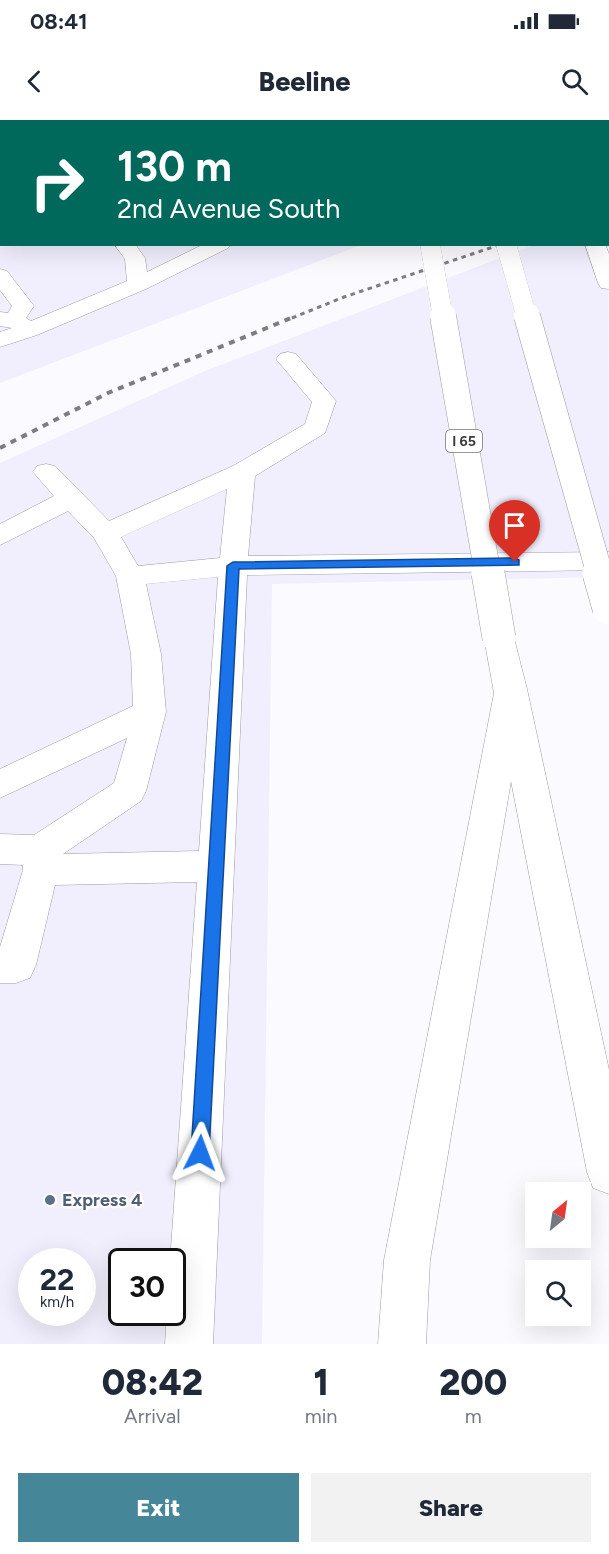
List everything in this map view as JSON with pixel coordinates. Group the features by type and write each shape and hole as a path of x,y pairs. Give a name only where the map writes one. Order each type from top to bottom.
{"main road":[{"path":"126,246 135,258 138,284"},
{"path":"15,323 138,284 217,246"},
{"name":"I 65","path":"430,246 499,638 609,1172"},
{"path":"507,246 609,608"},
{"path":"596,246 609,283"},
{"path":"0,275 23,306 15,323 0,340"},
{"path":"105,532 242,472 316,428 324,401 288,359"},
{"path":"0,965 16,965 40,860 129,791 150,712 146,654 130,576 105,532 46,472"},
{"path":"189,1344 233,566 242,472"},
{"path":"0,536 71,498"},
{"path":"130,576 233,566 609,561"},
{"path":"402,1344 407,1260 511,689"},
{"path":"0,784 150,712"},
{"path":"0,849 40,860 216,866"}],"shaded area":[{"path":"0,246 358,246 0,383"},
{"path":"531,246 608,246 609,577 272,584 262,1344 0,1344 0,463 205,371"}],"railway":[{"path":"292,318 344,297 496,246"},
{"path":"0,448 108,393 296,316"}],"place":[{"name":"Express 4","path":"50,1200"}],"route":[{"path":"200,1153 233,566 515,562"}]}
